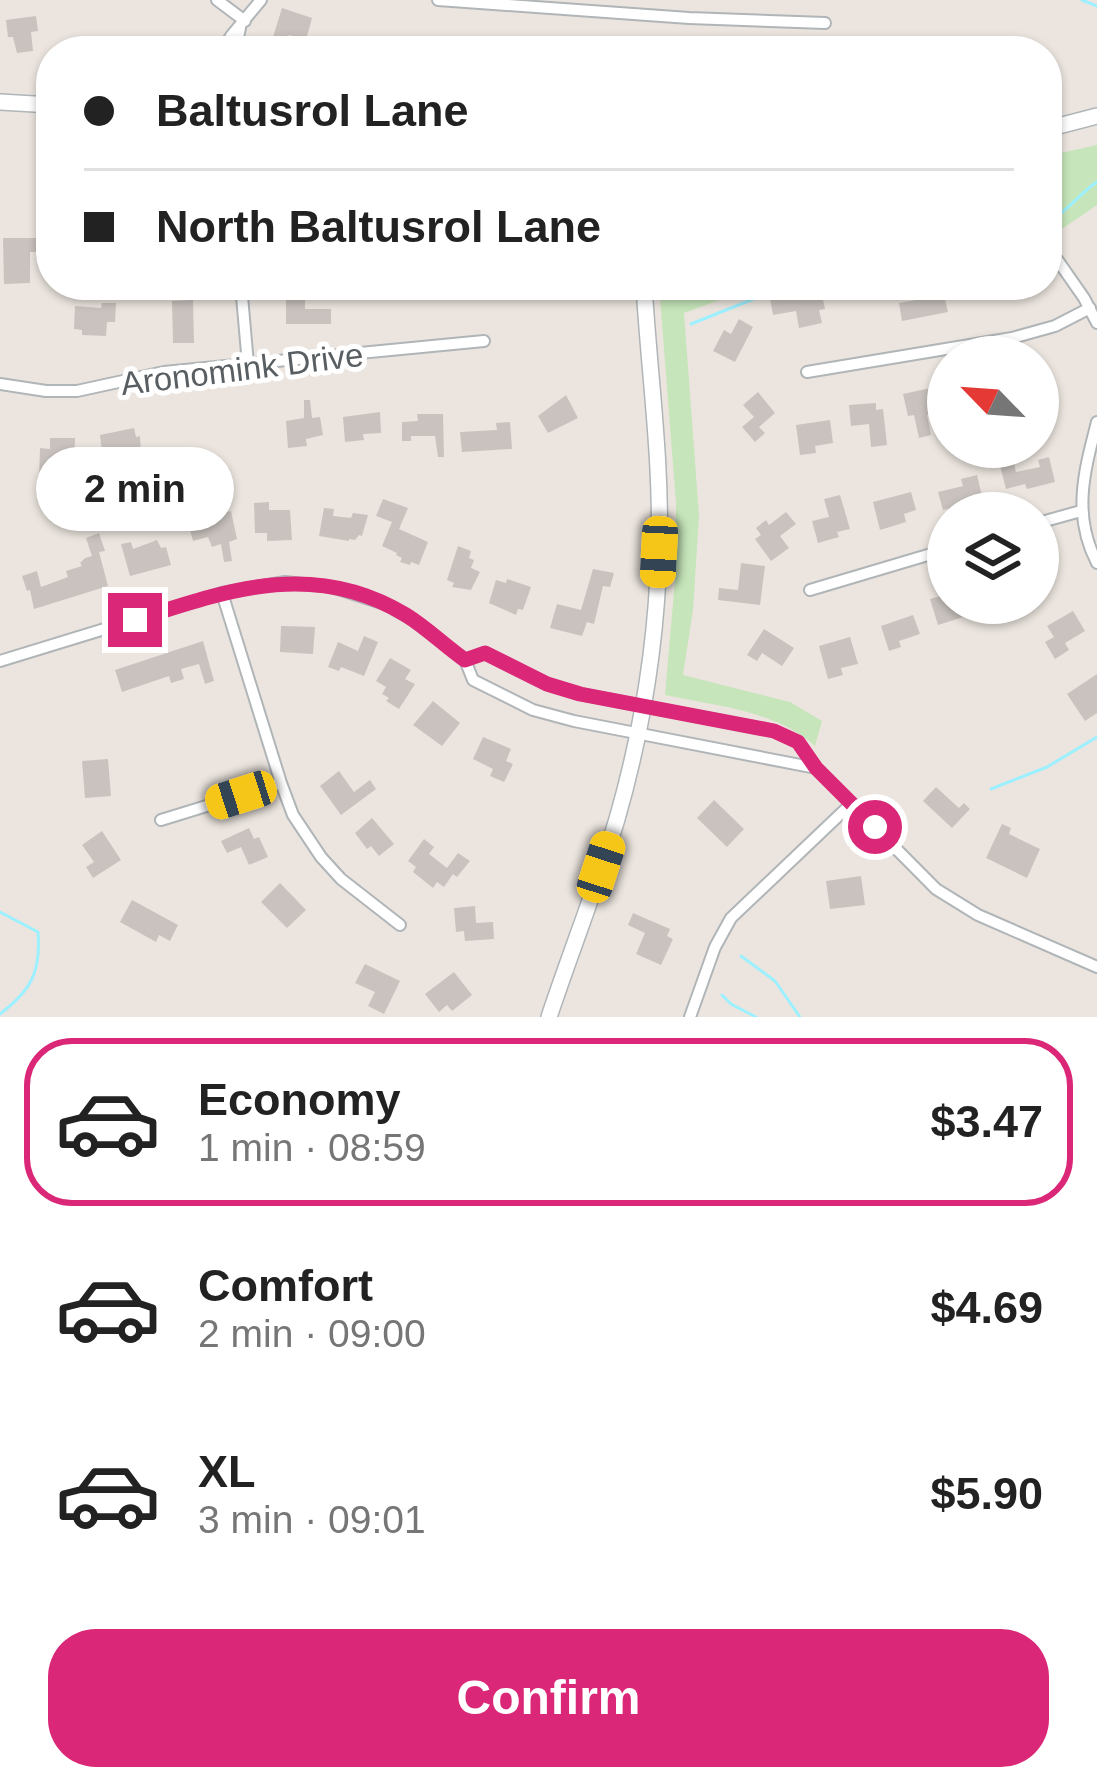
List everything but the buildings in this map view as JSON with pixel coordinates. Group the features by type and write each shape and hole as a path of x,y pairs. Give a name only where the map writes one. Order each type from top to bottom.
{"street":[{"path":"217,0 242,24"},
{"path":"231,36 261,0"},
{"path":"438,0 825,22"},
{"path":"239,36 242,24"},
{"path":"0,102 36,104"},
{"path":"1062,125 1097,116"},
{"path":"1062,267 1097,323"},
{"path":"242,300 248,364"},
{"path":"548,1017 617,818 642,706 654,623 660,522 658,445 645,300"},
{"path":"807,372 1039,332 1090,308"},
{"name":"Aronomink Drive","path":"0,383 46,392 77,391 164,372 484,341"},
{"path":"1097,422 1083,474 1081,511 1097,563"},
{"path":"1059,517 1081,511"},
{"path":"810,590 927,555"},
{"path":"0,661 222,592 286,582 332,587 405,614 465,660 472,680 533,710 816,768"},
{"path":"222,592 293,815 321,857 356,893 400,925"},
{"path":"465,660 485,653 547,684 774,731 798,742 816,768 921,876 960,905 1097,967"},
{"path":"161,820 281,783"},
{"path":"690,1017 715,946 731,918 852,803"}],"green space":[{"path":"1097,145 1097,205 1062,229 1062,153"},
{"path":"660,300 719,300 684,313 699,515 683,675 790,702 822,721 815,746 763,717 665,695 676,503"}],"waterway":[{"path":"1082,0 1097,6"},
{"path":"1062,213 1097,182"},
{"path":"691,324 751,300"},
{"path":"991,789 1047,767 1097,737"},
{"path":"0,912 38,932 39,946 32,979 0,1014"},
{"path":"741,956 775,981 800,1017"},
{"path":"722,995 756,1017"}],"route":[{"path":"135,620 222,592 269,583 310,584 360,594 405,614 465,660 485,653 547,684 580,694 774,731 798,742 816,768 875,827"}]}
